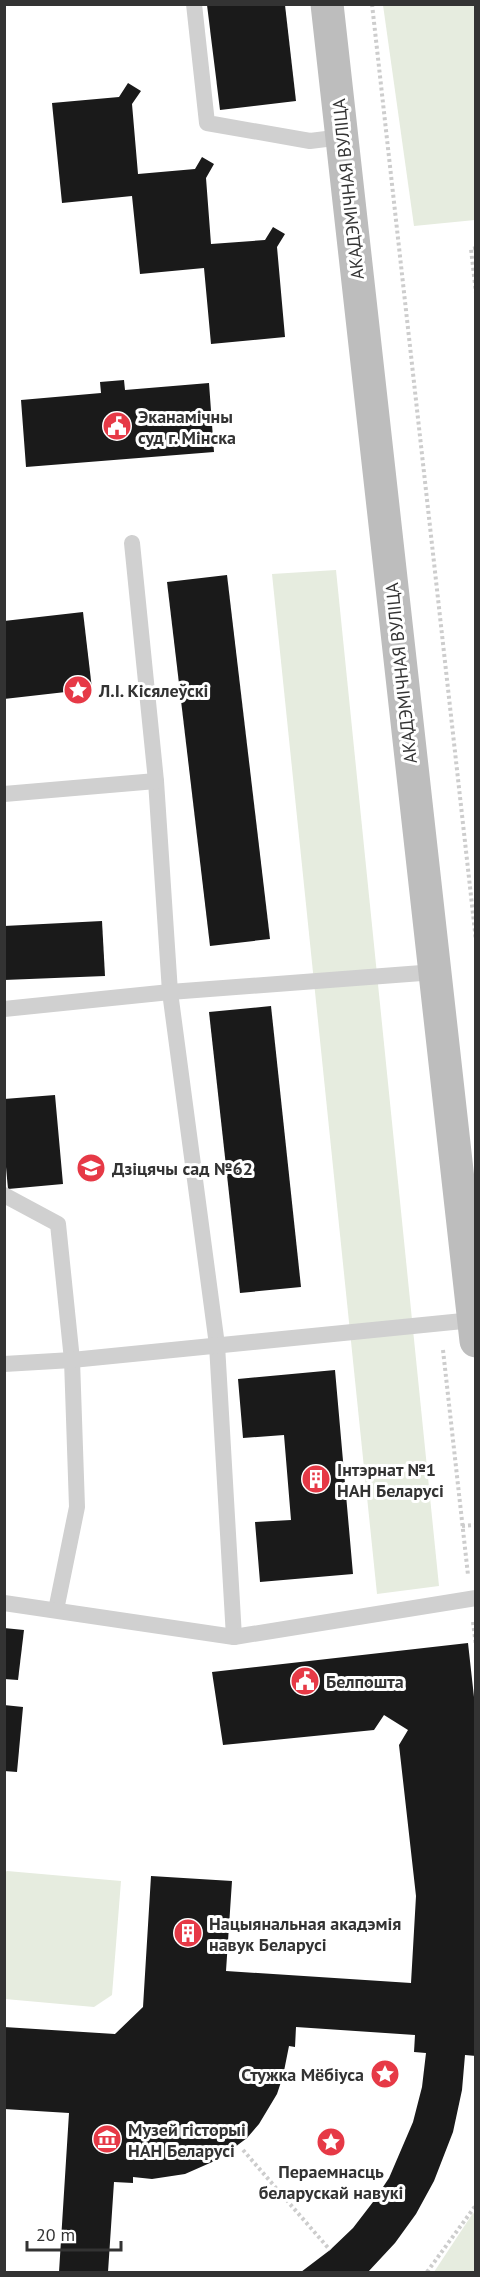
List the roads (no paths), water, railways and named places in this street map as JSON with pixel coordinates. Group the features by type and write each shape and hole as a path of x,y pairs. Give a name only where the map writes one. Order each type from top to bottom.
{"street":[{"name":"АКАДЭМІЧНАЯ ВУЛІЦА","path":"327,4 474,1330"}],"lane":[{"path":"194,4 207,123 310,141 342,137"},
{"path":"132,543 156,781 170,992 217,1345 234,1637"},
{"path":"4,794 156,781"},
{"path":"4,1009 170,992 435,972"},
{"path":"4,1195 58,1224 72,1360 77,1507 56,1610"},
{"path":"4,1364 72,1360 217,1345 474,1330"},
{"path":"4,1603 234,1637 476,1598"}],"place":[{"name":"Эканамічны суд г. Мінска","path":"117,426"},
{"name":"Л.І. Кісялеўскі","path":"78,690"},
{"name":"Дзіцячы сад №62","path":"91,1168"},
{"name":"Інтэрнат №1 НАН Беларусі","path":"316,1479"},
{"name":"Белпошта","path":"305,1681"},
{"name":"Нацыянальная акадэмія навук Беларусі","path":"188,1933"},
{"name":"Стужка Мёбіуса","path":"385,2074"},
{"name":"Музей гісторыі НАН Беларусі","path":"107,2139"},
{"name":"Пераемнасць беларускай навукі","path":"331,2142"}]}
